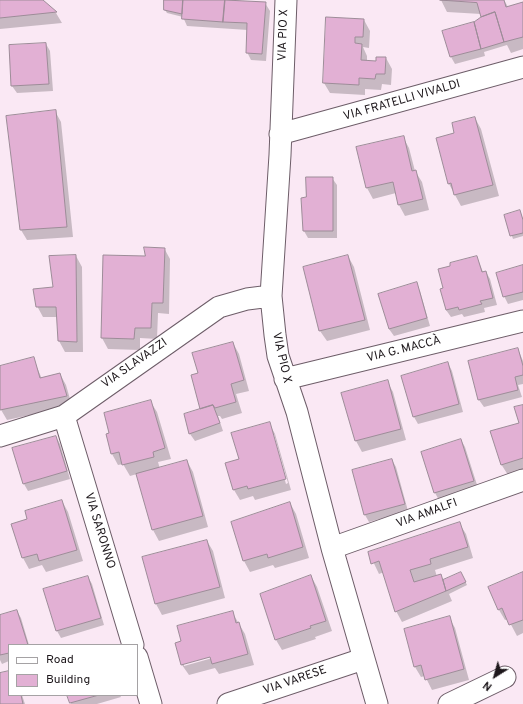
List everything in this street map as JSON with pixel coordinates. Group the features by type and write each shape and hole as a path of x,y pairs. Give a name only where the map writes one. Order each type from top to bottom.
{"street":[{"name":"VIA PIO X","path":"286,0 271,296 275,335 285,379 297,412 332,548 377,704"},
{"name":"VIA FRATELLI VIVALDI","path":"280,134 523,67"},
{"name":"VIA SLAVAZZI","path":"0,436 64,416 219,307 247,299 271,296"},
{"name":"VIA G. MACCÀ","path":"285,379 523,321"},
{"name":"VIA SARONNO","path":"64,416 133,644"},
{"name":"VIA AMALFI","path":"332,548 523,480"},
{"name":"VIA VARESE","path":"228,704 363,658"},
{"path":"138,660 151,704"},
{"path":"450,704 505,677"}],"building":[{"path":"0,0 43,0 57,12 0,18"},
{"path":"164,0 183,0 182,14 164,10"},
{"path":"183,0 225,0 223,22 182,19"},
{"path":"225,0 266,2 262,54 246,53 247,23 223,22"},
{"path":"440,0 504,0 506,7 523,2 523,37 504,42 495,12 481,17 477,3"},
{"path":"495,12 504,42 481,49 474,22 481,17"},
{"path":"326,17 364,19 363,37 355,37 355,43 362,44 361,60 376,61 376,57 386,57 385,74 376,74 375,79 359,78 359,85 323,83"},
{"path":"474,22 481,49 450,57 442,31"},
{"path":"46,43 49,84 11,86 9,45"},
{"path":"56,110 67,227 20,230 6,116"},
{"path":"475,117 493,185 454,195 451,183 448,184 436,138 454,133 452,123"},
{"path":"404,136 412,171 416,170 423,199 398,205 393,182 366,188 356,147"},
{"path":"306,177 333,177 333,231 303,231 301,198 306,197"},
{"path":"520,210 523,220 523,233 510,236 504,215"},
{"path":"144,247 165,248 163,303 152,303 151,328 135,328 134,339 101,338 103,255 145,256"},
{"path":"76,255 77,342 58,341 56,307 36,307 33,289 53,287 49,256"},
{"path":"348,255 365,320 319,331 303,267"},
{"path":"477,256 482,272 486,271 493,298 480,301 482,304 459,310 458,307 446,310 440,289 443,288 438,269 450,266 450,263"},
{"path":"523,265 523,292 503,297 496,273"},
{"path":"417,282 427,318 389,329 378,294"},
{"path":"233,342 244,380 231,384 236,402 215,408 213,405 200,409 191,375 198,373 192,353"},
{"path":"518,348 523,366 523,375 515,377 518,390 478,400 468,361"},
{"path":"34,357 40,378 60,373 67,396 0,410 0,366"},
{"path":"448,362 459,404 413,417 401,376"},
{"path":"388,380 401,429 355,441 341,393"},
{"path":"151,400 165,448 153,452 154,457 122,465 119,452 111,454 106,434 109,433 104,413"},
{"path":"213,405 220,423 189,434 184,414"},
{"path":"523,405 523,458 501,465 490,431 519,423 514,407"},
{"path":"270,422 286,479 248,489 247,486 233,490 225,463 239,459 231,433"},
{"path":"56,436 67,471 23,484 12,448"},
{"path":"461,439 474,481 434,493 421,452"},
{"path":"392,459 405,504 364,515 352,470"},
{"path":"187,460 203,516 152,530 136,474"},
{"path":"62,500 77,550 39,561 37,554 22,558 11,524 27,519 25,511"},
{"path":"290,502 303,547 268,558 267,554 243,561 231,522"},
{"path":"460,522 468,547 430,559 431,564 410,570 414,582 441,574 446,591 395,612 379,561 371,564 368,552"},
{"path":"207,540 220,587 155,604 142,557"},
{"path":"461,572 466,582 446,591 443,580"},
{"path":"523,572 523,620 509,625 502,608 498,610 488,587"},
{"path":"311,575 326,621 310,626 311,628 275,640 260,594"},
{"path":"88,576 101,618 56,631 43,589"},
{"path":"17,610 28,644 8,644 8,653 0,655 0,615"},
{"path":"233,611 236,623 239,622 248,654 212,664 210,657 181,665 175,643 181,641 177,626"},
{"path":"450,616 464,669 425,680 421,665 414,667 404,629"},
{"path":"8,671 8,696 21,696 23,704 0,704 0,673"},
{"path":"67,696 95,696 70,703"}]}
